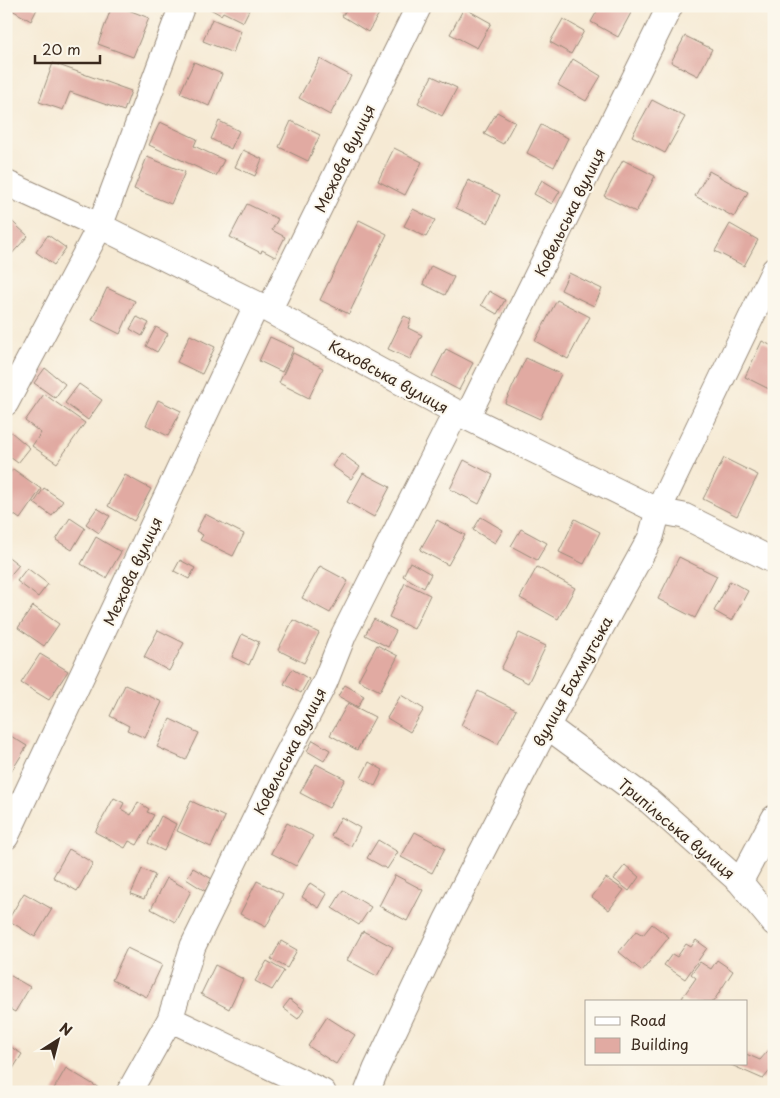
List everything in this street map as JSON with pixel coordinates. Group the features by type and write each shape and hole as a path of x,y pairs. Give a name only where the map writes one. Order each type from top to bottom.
{"street":[{"path":"6,403 100,226 182,6"},
{"name":"Межова вулиця","path":"6,838 263,307 419,6"},
{"name":"Ковельська вулиця","path":"129,1092 170,1019 192,946 325,682 344,634 462,415 670,6"},
{"name":"Каховська вулиця","path":"6,183 100,226 263,307 462,415 658,511 684,516 774,561"},
{"name":"вулиця Бахмутська","path":"367,1092 446,921 546,726 651,537 658,511 774,270"},
{"name":"Трипільська вулиця","path":"546,726 649,801 740,882 774,923"},
{"path":"740,882 774,818"},
{"path":"170,1019 322,1092"}],"building":[{"path":"15,6 32,6 37,9 31,21 12,10"},
{"path":"112,6 118,6 149,18 133,57 98,44"},
{"path":"205,6 242,6 249,10 243,22 223,12 221,15"},
{"path":"349,6 370,6 380,12 368,32 342,16"},
{"path":"600,6 623,6 632,11 618,37 591,22"},
{"path":"464,8 491,23 477,48 450,34"},
{"path":"212,19 241,31 233,53 203,41"},
{"path":"563,19 584,31 571,54 550,42"},
{"path":"685,36 712,49 698,76 671,62"},
{"path":"320,59 351,76 330,115 299,98"},
{"path":"573,59 601,76 586,101 558,85"},
{"path":"194,62 222,74 209,106 180,93"},
{"path":"53,63 131,91 124,111 70,92 63,110 39,102"},
{"path":"432,76 457,88 442,116 418,103"},
{"path":"652,100 685,117 665,153 632,136"},
{"path":"497,112 515,122 503,144 484,134"},
{"path":"219,121 239,131 231,149 211,139"},
{"path":"291,121 320,135 308,161 279,147"},
{"path":"160,122 197,139 194,146 224,160 216,176 149,145"},
{"path":"541,125 568,138 554,167 527,153"},
{"path":"394,148 422,162 405,195 378,181"},
{"path":"243,150 262,159 255,176 235,167"},
{"path":"147,157 185,172 171,204 134,189"},
{"path":"623,160 655,176 636,212 604,196"},
{"path":"709,171 748,192 734,217 695,196"},
{"path":"468,180 500,195 488,223 456,208"},
{"path":"542,180 560,191 552,204 534,194"},
{"path":"247,204 278,219 272,230 285,237 275,257 262,250 261,253 230,237"},
{"path":"413,209 435,220 426,237 404,226"},
{"path":"6,216 28,236 8,258 6,257"},
{"path":"359,220 387,234 349,314 320,300"},
{"path":"730,224 758,240 744,266 715,251"},
{"path":"48,235 66,248 54,265 36,252"},
{"path":"431,266 454,277 445,295 423,284"},
{"path":"569,273 602,289 594,306 561,290"},
{"path":"107,288 135,301 120,334 92,320"},
{"path":"489,291 505,300 497,314 481,305"},
{"path":"557,300 590,317 568,359 535,341"},
{"path":"404,316 411,319 408,328 422,335 410,359 388,349"},
{"path":"137,317 149,323 142,336 130,329"},
{"path":"156,327 168,334 157,352 146,346"},
{"path":"190,335 215,347 202,374 177,362"},
{"path":"270,337 294,348 282,372 259,361"},
{"path":"762,341 774,347 773,391 745,377"},
{"path":"446,349 473,363 459,390 432,376"},
{"path":"293,353 323,368 309,398 279,383"},
{"path":"526,358 561,374 540,419 505,403"},
{"path":"45,368 65,384 55,398 34,383"},
{"path":"79,384 102,400 88,420 65,403"},
{"path":"44,394 85,423 57,463 32,446 41,433 25,421"},
{"path":"158,400 181,411 168,436 146,425"},
{"path":"11,432 30,448 18,463 6,454 6,437"},
{"path":"341,453 360,467 351,479 332,466"},
{"path":"724,458 758,475 737,516 703,499"},
{"path":"464,460 493,475 479,504 450,489"},
{"path":"13,469 41,489 20,519 6,509 6,478"},
{"path":"363,473 390,487 374,517 347,502"},
{"path":"125,475 151,489 134,521 108,506"},
{"path":"44,488 63,501 52,516 34,503"},
{"path":"97,508 110,516 99,533 86,524"},
{"path":"205,514 244,534 233,556 200,540 203,535 196,531"},
{"path":"481,517 503,530 495,543 473,530"},
{"path":"70,518 85,528 72,550 56,540"},
{"path":"575,519 600,532 584,564 559,552"},
{"path":"437,520 465,535 448,565 420,550"},
{"path":"521,529 547,543 537,560 511,546"},
{"path":"96,537 121,552 106,578 81,564"},
{"path":"6,555 19,565 6,580"},
{"path":"679,557 717,576 695,618 658,599"},
{"path":"180,560 195,568 189,579 174,571"},
{"path":"410,562 431,574 424,588 403,576"},
{"path":"320,566 348,581 330,613 302,598"},
{"path":"537,567 575,588 558,619 520,598"},
{"path":"27,568 48,584 38,597 17,581"},
{"path":"730,581 748,591 732,621 714,611"},
{"path":"405,583 430,595 414,629 389,617"},
{"path":"33,606 59,624 44,646 18,628"},
{"path":"374,619 396,631 388,647 365,635"},
{"path":"293,620 319,633 304,663 278,650"},
{"path":"158,630 184,643 169,671 144,657"},
{"path":"519,633 546,646 528,683 501,669"},
{"path":"242,634 259,642 249,665 232,657"},
{"path":"377,645 398,656 380,691 358,680"},
{"path":"40,654 68,671 49,700 21,683"},
{"path":"292,669 309,679 301,693 284,684"},
{"path":"125,685 162,702 145,738 127,730 129,726 110,716"},
{"path":"345,685 364,696 358,707 338,696"},
{"path":"478,691 516,710 498,744 461,725"},
{"path":"401,695 424,709 410,732 387,718"},
{"path":"348,703 375,717 357,750 330,735"},
{"path":"170,719 199,733 186,760 157,747"},
{"path":"6,733 27,746 11,772 6,769"},
{"path":"313,740 330,750 324,761 307,751"},
{"path":"369,762 383,770 375,786 361,778"},
{"path":"316,764 345,779 329,808 300,793"},
{"path":"114,798 124,803 121,809 131,815 138,802 149,809 147,812 154,815 137,845 129,841 125,848 95,832"},
{"path":"191,801 225,817 211,847 177,831"},
{"path":"161,816 176,824 164,851 148,843"},
{"path":"341,817 360,828 351,846 331,836"},
{"path":"287,823 313,836 296,866 271,853"},
{"path":"415,832 445,848 432,873 401,857"},
{"path":"378,840 398,852 387,869 367,858"},
{"path":"69,849 93,863 77,891 53,877"},
{"path":"625,865 639,877 629,891 614,879"},
{"path":"193,868 212,879 205,891 186,879"},
{"path":"142,869 155,875 144,899 131,894"},
{"path":"395,875 423,890 407,921 379,906"},
{"path":"167,878 191,891 175,922 151,909"},
{"path":"606,878 624,890 609,910 592,897"},
{"path":"257,881 283,894 266,927 240,914"},
{"path":"310,883 327,894 319,908 302,897"},
{"path":"343,890 371,907 359,925 332,908"},
{"path":"24,893 52,909 35,937 8,920"},
{"path":"652,924 669,937 642,971 619,952 636,931 643,935"},
{"path":"363,931 393,947 377,976 347,960"},
{"path":"696,940 707,948 685,979 664,965 672,954 677,957 686,944 691,947"},
{"path":"281,941 297,950 287,968 271,959"},
{"path":"127,948 162,965 147,997 112,980"},
{"path":"717,960 733,971 714,1000 685,1000 682,998 696,978 691,974 700,962 711,969"},
{"path":"267,961 284,971 272,990 255,981"},
{"path":"215,965 243,979 229,1009 201,994"},
{"path":"6,973 30,987 15,1012 6,1007"},
{"path":"290,999 304,1010 298,1019 283,1008"},
{"path":"327,1017 355,1035 336,1064 308,1046"},
{"path":"6,1044 22,1054 11,1072 6,1069"},
{"path":"774,1044 774,1066 763,1079 734,1066 748,1066 748,1055 760,1060"},
{"path":"66,1068 99,1088 97,1092 52,1092"}]}
